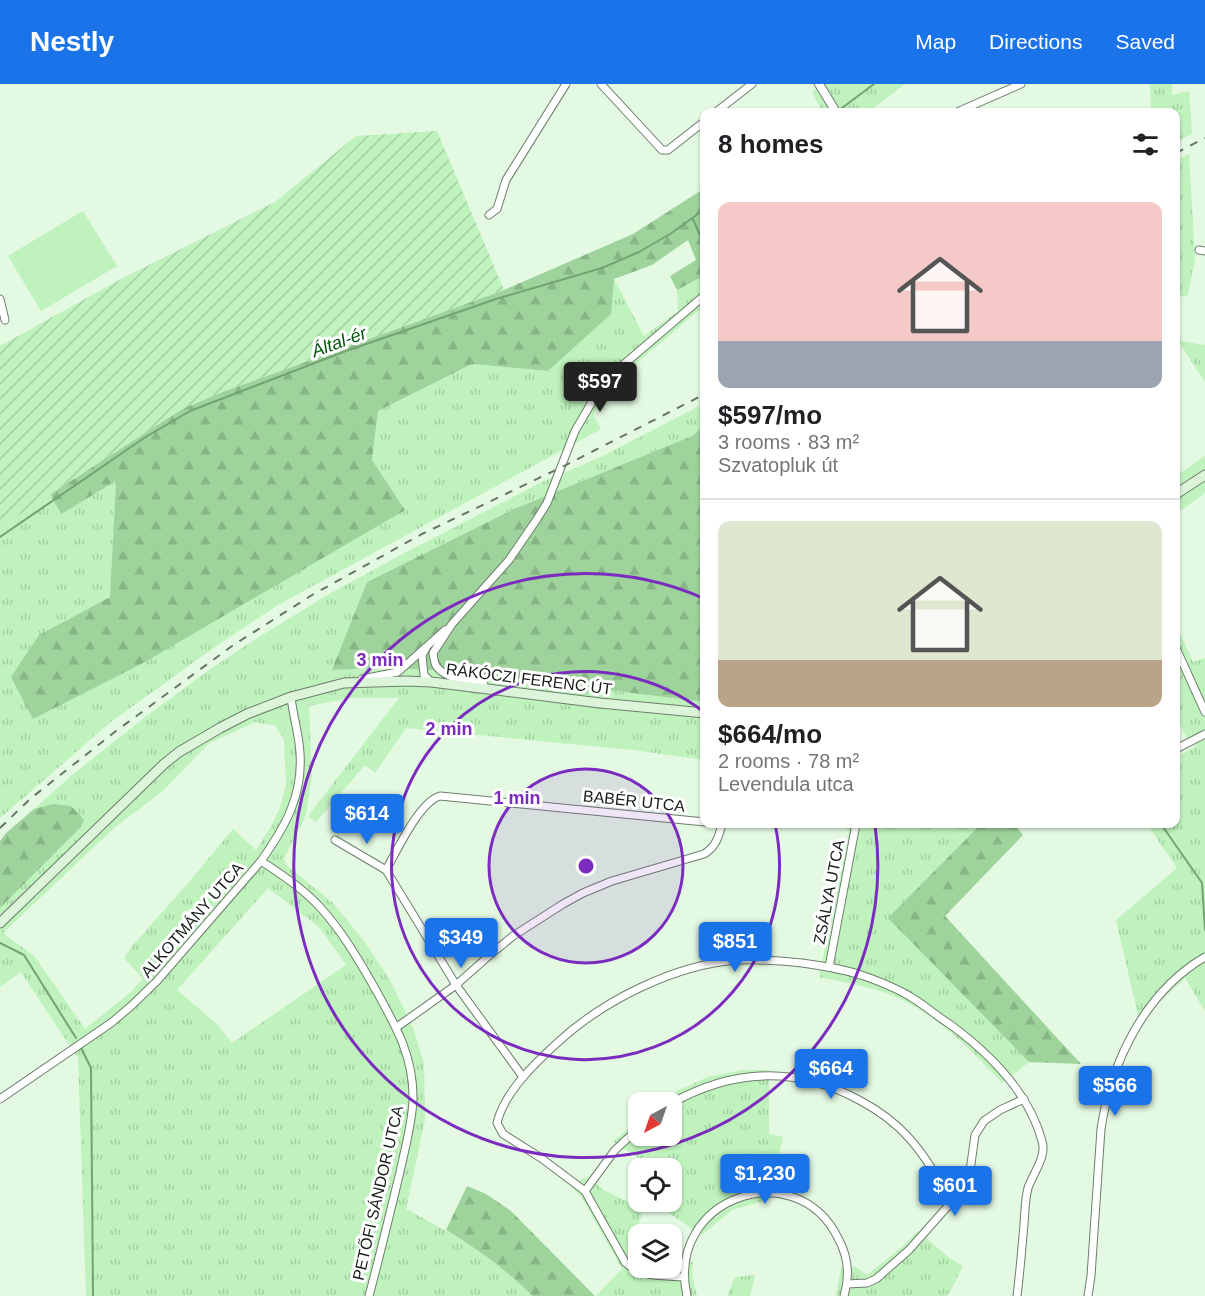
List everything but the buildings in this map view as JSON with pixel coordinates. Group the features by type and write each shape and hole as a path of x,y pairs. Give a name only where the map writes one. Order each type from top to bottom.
{"main road":[{"path":"1180,491 1205,475"},
{"name":"RÁKÓCZI FERENC ÚT","path":"0,922 164,764 231,722 291,697 344,683 428,678 517,693 700,713"}],"street":[{"path":"489,215 497,209 504,186 515,165 566,84"},
{"path":"601,84 662,150 669,150 700,125"},
{"path":"721,108 752,84"},
{"path":"819,84 833,108"},
{"path":"966,108 1021,84"},
{"path":"0,299 5,320"},
{"path":"428,678 433,653 452,624 509,560 537,519 547,502 576,431 602,388 623,365 700,299"},
{"path":"344,683 398,672 452,624"},
{"path":"428,678 422,655 431,641"},
{"path":"433,653 435,666 443,672 458,679 517,693"},
{"path":"1180,657 1205,712"},
{"name":"ALKOTMÁNY UTCA","path":"0,1099 111,1023 137,1001 261,861 287,820 299,787 300,752 291,697"},
{"path":"1180,747 1205,735"},
{"name":"BABÉR UTCA","path":"386,870 422,810 432,799 440,795 700,821"},
{"path":"397,1027 456,985 513,936 562,904 612,881 687,860 709,851 718,838 721,828"},
{"name":"ZSÁLYA UTCA","path":"829,967 855,828"},
{"path":"335,840 386,870 456,985 523,1077"},
{"name":"PETŐFI SÁNDOR UTCA","path":"261,861 288,879 318,905 345,938 397,1027 404,1044 411,1075 412,1113 406,1147 369,1296"},
{"path":"1088,1296 1101,1129 1114,1074 1128,1041 1149,1008 1182,973 1205,957"},
{"path":"684,1277 648,1275 631,1268 585,1191 541,1158 503,1134 497,1123 505,1103 523,1077 560,1039 587,1018 629,993 676,974 717,963 737,960 783,961 829,967 864,976 914,999 963,1034 985,1054 1002,1070 1024,1099 1034,1118 1043,1148 1041,1159 1027,1193 1017,1296"},
{"path":"682,1098 716,1084 756,1076 784,1076 820,1083 838,1090 882,1114 908,1137 930,1166 951,1203"},
{"path":"847,1284 867,1283 876,1279 909,1250 963,1189 970,1171 975,1135 984,1121 1000,1110 1024,1099"},
{"path":"585,1191 615,1150 628,1138"},
{"path":"687,1296 684,1277 686,1255 700,1227 712,1212 741,1197 772,1193 804,1202 830,1224 845,1255 847,1284 844,1296"}],"green space":[{"path":"822,84 905,84 873,108 820,108 812,92"},
{"path":"1150,84 1172,84 1172,95 1189,91 1192,134 1180,140 1180,108 1151,108"},
{"path":"437,131 504,290 222,392 182,409 0,527 0,346 123,278 275,202 356,136"},
{"path":"1189,154 1195,259 1188,295 1180,297 1180,159"},
{"path":"700,191 700,278 677,290 670,276 696,260 688,240 652,265 614,279 611,314 548,371 472,364 378,411 372,460 405,510 145,662 33,719 11,677 39,635 110,597 116,481 61,514 50,494 182,409 222,392 504,290 633,234"},
{"path":"83,211 117,266 41,311 8,256"},
{"path":"700,277 700,309 632,367 599,403 593,415 601,429 278,605 219,644 112,721 0,818 0,527 50,494 61,513 116,481 110,597 39,635 405,510 372,460 378,411 472,364 548,371 614,279 644,336 678,311 677,290"},
{"path":"1180,342 1205,345 1205,382 1180,344"},
{"path":"700,406 700,429 692,436 514,509 367,582 333,670 391,668 454,671 700,701 700,759 633,750 406,728 375,773 365,765 316,822 308,816 399,698 351,698 309,706 312,776 306,814 284,858 286,865 333,903 364,941 391,982 413,1028 424,1063 425,1120 406,1209 488,1258 532,1296 86,1296 78,1058 21,972 0,987 0,908 81,827 53,804 34,809 72,775 144,718 251,642 322,598 544,481 599,458","holes":["255,722 276,726 284,740 286,785 280,808 270,828 256,850 233,829 124,958 143,979 131,992 85,1029 35,957 3,933 114,828 163,791 208,744","268,888 319,927 346,965 232,1043 218,1025 177,990"]},
{"path":"700,429 700,701 454,671 391,668 332,670 367,582 514,509 692,436"},
{"path":"1205,456 1205,493 1180,511 1180,473"},
{"path":"1180,633 1193,662 1205,658 1205,1011 1185,978 1153,1008 1141,1028 1116,920 1177,868 1150,828 1180,828 1180,755 1196,746 1187,738 1180,724"},
{"path":"53,804 71,806 84,820 81,827 0,908 0,841 34,809"},
{"path":"846,828 977,828 889,918 1029,1062 1002,1083 951,1033 923,1012 891,995 855,984 819,977 849,832"},
{"path":"977,828 1017,828 1023,835 945,916 1081,1064 1029,1062 888,918"},
{"path":"743,1070 769,1070 769,1134 783,1137 770,1199 732,1210 702,1235 667,1212 682,1212 682,1158 639,1158 613,1142 628,1129 628,1146 682,1146 682,1092 675,1092 708,1077"},
{"path":"590,1177 603,1190 628,1202 628,1212 642,1212 639,1224 628,1224 628,1278 682,1278 682,1263 693,1262 692,1274 697,1296 596,1296 622,1269 581,1196 573,1189 582,1179"},
{"path":"467,1186 486,1194 511,1211 595,1296 532,1296 491,1260 446,1230"},
{"path":"918,1231 948,1257 963,1266 949,1294 946,1296 836,1296 841,1267 856,1267 867,1275"},
{"path":"755,1275 750,1296 727,1296 735,1277"}],"waterway":[{"name":"Által-ér","path":"842,108 874,84"},
{"name":"Által-ér","path":"0,537 144,438 190,411 346,351 496,299 602,268 639,252 700,213"},
{"path":"693,219 700,235"},
{"path":"1164,828 1202,883 1205,930"},
{"path":"0,943 24,955 76,1038"},
{"path":"81,1048 91,1068 93,1296"}],"railway":[{"path":"1180,151 1205,138"},
{"path":"0,828 30,799 116,731 232,646 312,595 422,534 560,468 700,397"}]}
